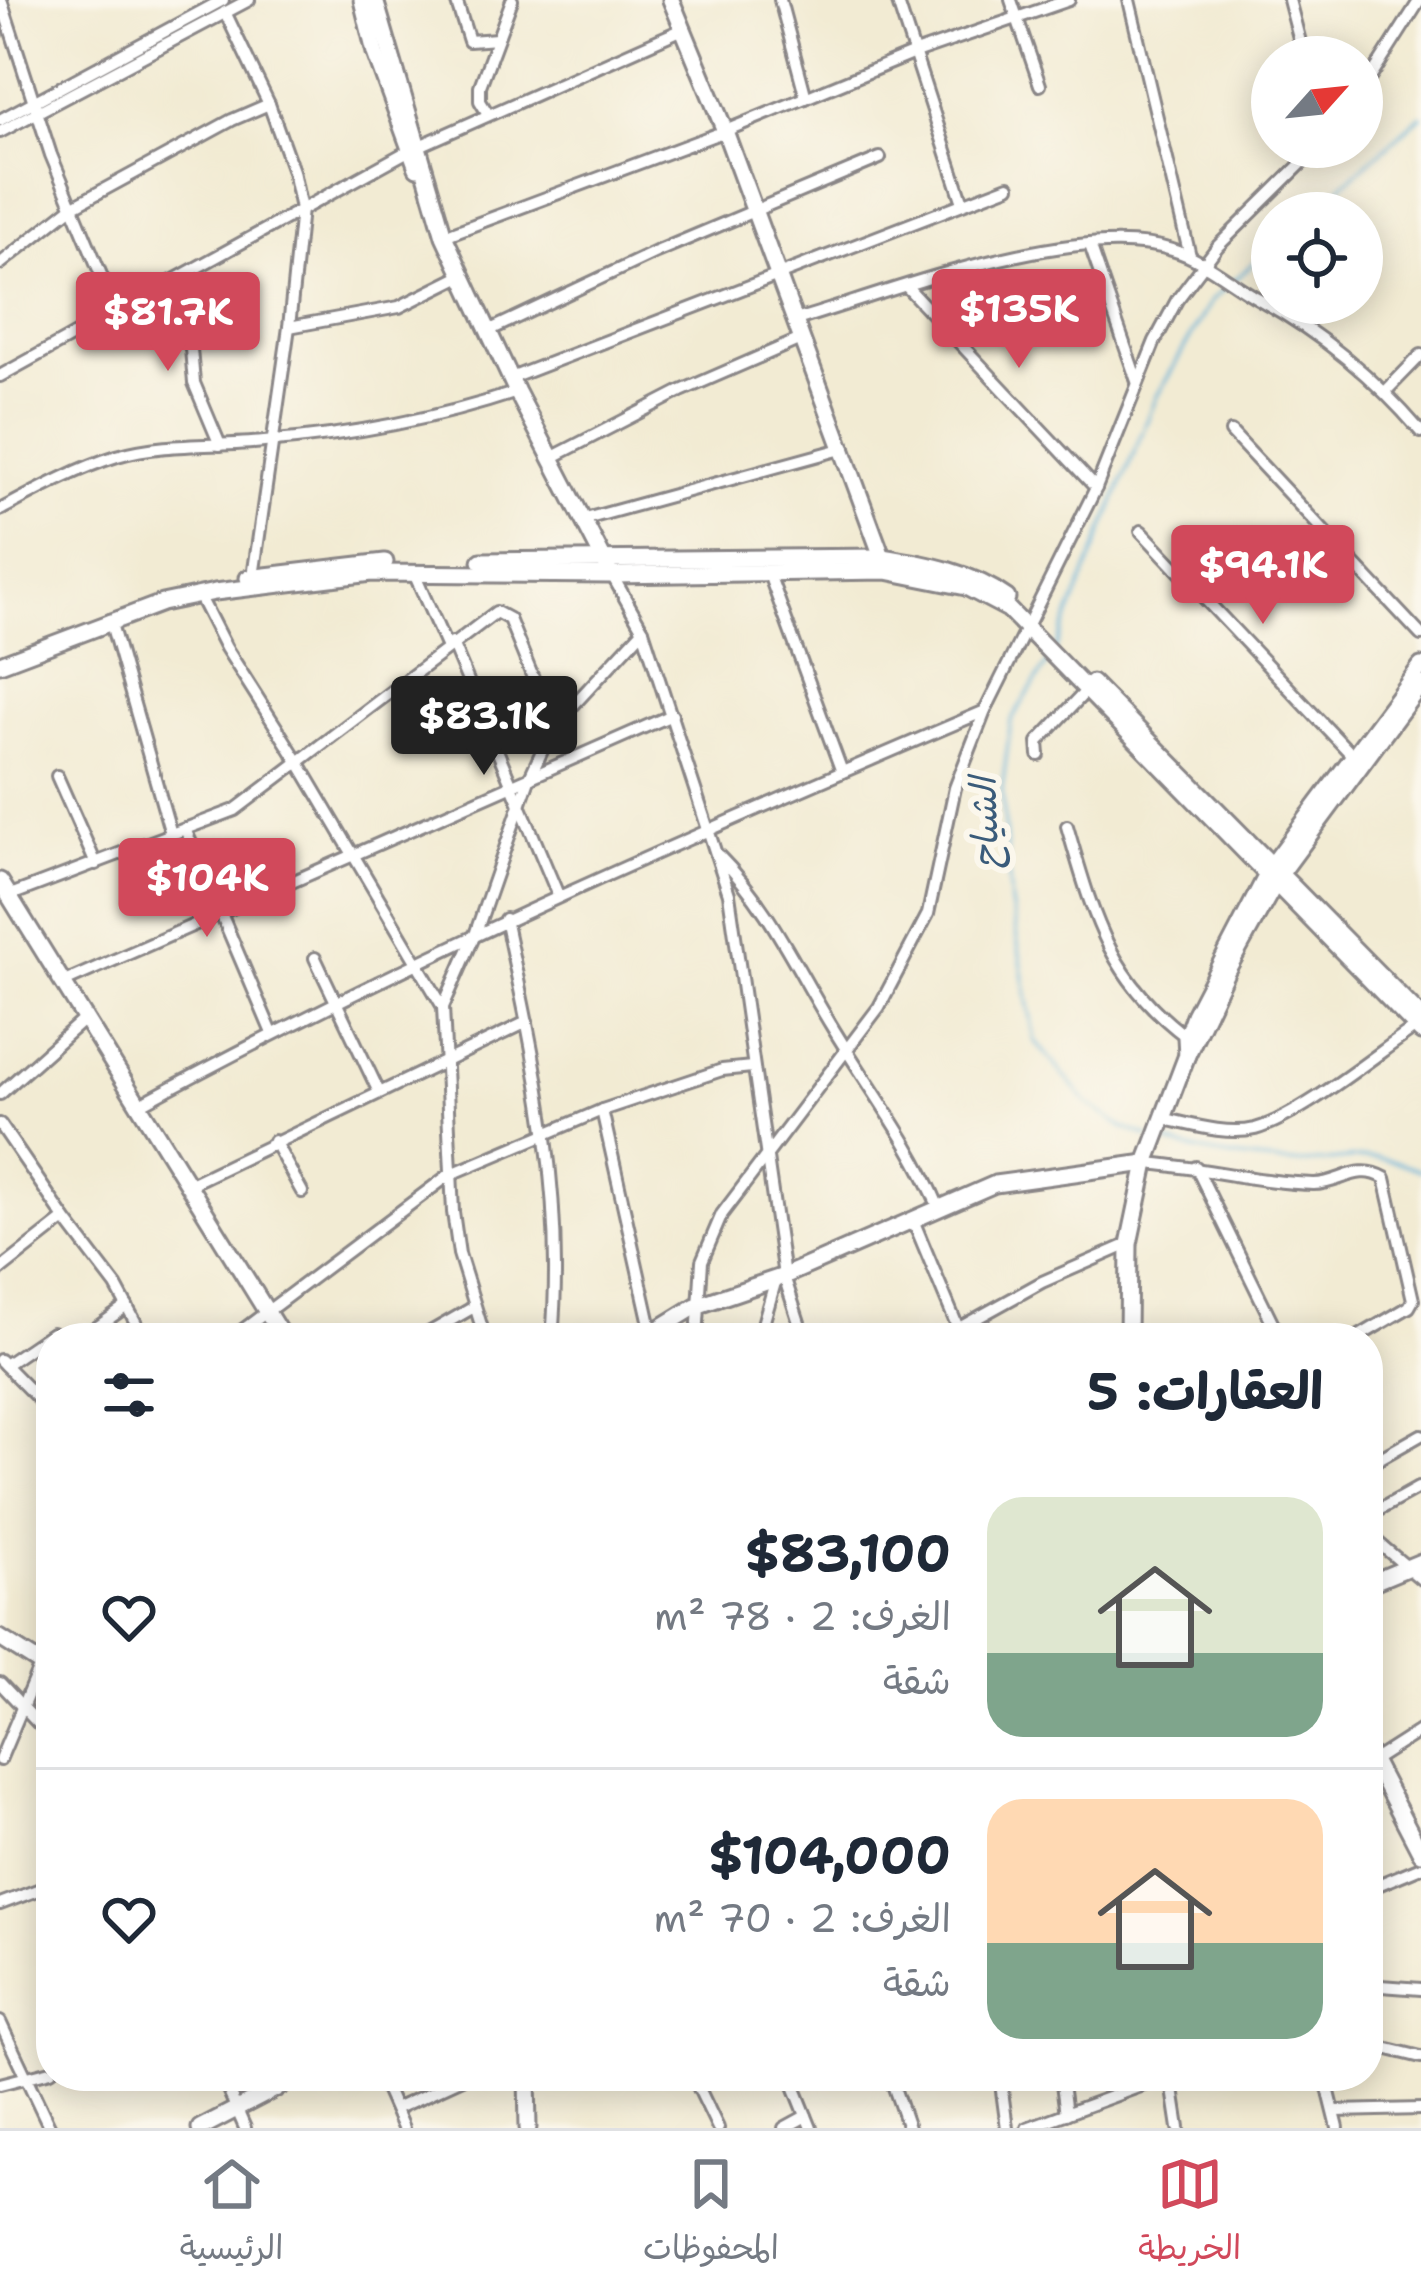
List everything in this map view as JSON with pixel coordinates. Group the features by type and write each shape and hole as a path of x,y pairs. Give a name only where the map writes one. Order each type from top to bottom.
{"main road":[{"path":"362,0 375,53 460,276 608,568"},
{"path":"375,0 414,148"},
{"path":"671,0 725,131 885,564"},
{"path":"569,560 585,525"},
{"path":"0,664 149,597 253,577 373,563 569,560 608,568 769,574 885,564"},
{"path":"0,655 100,621 199,596 311,580 413,571 885,564 966,587 1034,629 1419,1025"},
{"path":"1061,659 1086,692 1273,874"},
{"path":"1128,1323 1129,1244 1148,1158 1219,963 1352,755 1421,666"},
{"path":"1273,874 1421,684"},
{"path":"4,888 272,1323"},
{"path":"669,1323 696,1306 780,1278 995,1184 1148,1158"},
{"path":"1383,1580 1417,1570"},
{"path":"0,1638 36,1656"},
{"path":"1383,1778 1417,1830 1421,1852"},
{"path":"200,2128 271,2091"},
{"path":"528,2128 531,2091"}],"street":[{"path":"1,0 34,105 117,313"},
{"path":"0,120 224,6 249,0"},
{"path":"456,0 469,41 497,39"},
{"path":"488,114 480,101 479,86 512,0"},
{"path":"780,0 806,98"},
{"path":"897,0 963,203"},
{"path":"1011,0 1040,85"},
{"path":"444,236 725,131 911,54 1069,0"},
{"path":"1129,0 1190,256"},
{"path":"1289,0 1298,36"},
{"path":"1383,58 1420,0"},
{"path":"224,6 269,104 301,209 290,327 253,577"},
{"path":"0,376 414,148 683,29"},
{"path":"0,264 72,207 269,104"},
{"path":"0,132 34,105"},
{"path":"488,331 656,252 880,158"},
{"path":"697,1323 698,1281 722,1214 765,1152 848,1051 900,972 928,914 956,788 985,711 1034,629 1137,381 1177,300 1203,264 1297,168"},
{"path":"0,510 119,456 149,449 381,429 462,410 779,274 1009,186"},
{"path":"796,320 1016,257 1138,243 1190,256 1328,341 1386,391 1421,432"},
{"path":"1090,245 1137,381"},
{"path":"290,327 399,307 460,276"},
{"path":"166,284 191,349 194,382 220,445"},
{"path":"907,287 1096,488"},
{"path":"551,458 680,391 803,338"},
{"path":"1386,391 1421,355"},
{"path":"1231,432 1421,635"},
{"path":"585,525 845,448"},
{"path":"1141,530 1352,755"},
{"path":"608,568 644,630 734,917 780,1278 798,1323"},
{"path":"413,571 520,802 557,896"},
{"path":"769,574 842,772"},
{"path":"199,596 443,1007 449,1174 459,1254 480,1323"},
{"path":"4,888 96,864 245,804 496,612 506,614 553,728"},
{"path":"100,621 171,834"},
{"path":"443,1007 476,932 529,779 553,728 644,630"},
{"path":"1039,755 1038,742 1086,692"},
{"path":"137,1106 476,932 985,711"},
{"path":"62,983 672,715"},
{"path":"57,776 96,864"},
{"path":"1067,826 1109,952 1152,1008 1189,1045"},
{"path":"185,829 272,1033"},
{"path":"718,856 756,897 907,1140 939,1208"},
{"path":"505,920 548,1130 553,1323"},
{"path":"315,958 380,1093"},
{"path":"0,1094 83,1020"},
{"path":"186,1186 527,1022"},
{"path":"1160,1121 1255,1129 1326,1090 1419,1025"},
{"path":"252,1323 449,1174 602,1110 722,1070 752,1067"},
{"path":"602,1110 645,1323"},
{"path":"0,1124 136,1323"},
{"path":"274,1142 302,1192"},
{"path":"1148,1158 1313,1184 1351,1172 1385,1178 1413,1300 1382,1323"},
{"path":"1196,1167 1273,1323"},
{"path":"0,1270 65,1219"},
{"path":"913,1220 958,1323"},
{"path":"978,1323 1042,1282 1129,1244"},
{"path":"764,1323 780,1278"},
{"path":"103,1323 127,1306"},
{"path":"446,1323 474,1307"},
{"path":"36,1343 3,1363 36,1397"},
{"path":"1383,1457 1421,1435"},
{"path":"1383,1508 1418,1488"},
{"path":"1383,1545 1417,1570"},
{"path":"0,1759 36,1680"},
{"path":"0,1683 36,1721"},
{"path":"1383,1751 1421,1730"},
{"path":"1383,1883 1421,1867"},
{"path":"0,1904 36,1891"},
{"path":"1383,1986 1421,1989"},
{"path":"0,2022 50,2128"},
{"path":"1383,2047 1421,2056"},
{"path":"0,2084 36,2075"},
{"path":"228,2091 244,2128"},
{"path":"387,2091 403,2128"},
{"path":"394,2108 433,2091"},
{"path":"700,2091 718,2128"},
{"path":"784,2128 808,2122 796,2091"},
{"path":"895,2091 908,2128"},
{"path":"1002,2091 1007,2128"},
{"path":"1027,2128 1062,2120 1133,2091"},
{"path":"1172,2091 1179,2128"},
{"path":"1329,2091 1338,2128"},
{"path":"1335,2111 1421,2109"}],"waterway":[{"name":"الشياح","path":"1334,192 1421,116"},
{"name":"الشياح","path":"1055,651 1156,398 1211,301 1251,266"},
{"name":"الشياح","path":"1050,659 1011,721 1002,789 1011,903 1035,1041 1087,1103 1124,1128 1149,1137"},
{"name":"الشياح","path":"1159,1140 1257,1160 1384,1159 1421,1171"}]}
